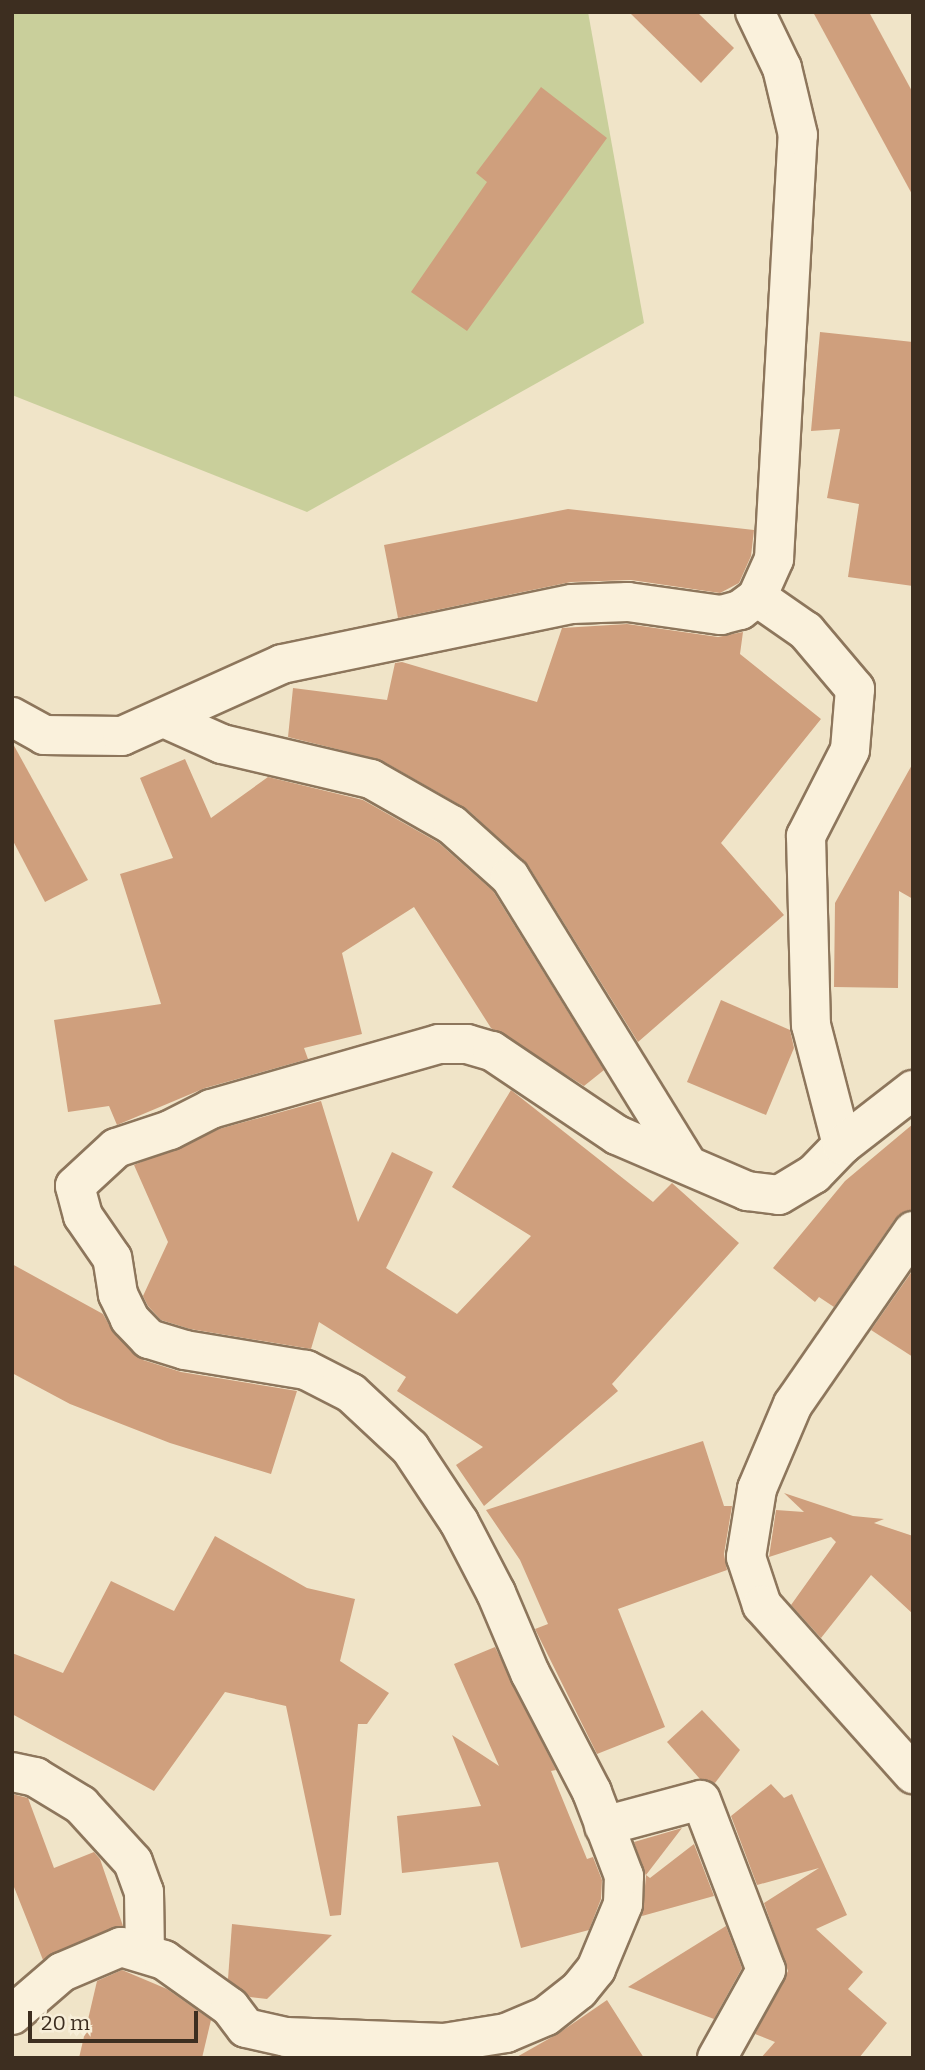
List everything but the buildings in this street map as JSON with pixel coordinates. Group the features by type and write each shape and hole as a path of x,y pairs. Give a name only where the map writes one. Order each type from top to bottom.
{"street":[{"path":"12,717 44,735 122,736 166,719 282,664 535,611 605,601 721,615 740,610 757,597 774,559 798,135 782,68 755,12"},
{"path":"757,597 806,631 855,689 850,750 806,836 811,1026 842,1145"},
{"path":"166,719 222,744 371,779 452,825 510,877 686,1162"},
{"path":"12,2015 62,1972 121,1947 164,1960 230,2007 246,2028 286,2037 444,2043 506,2033 546,2016 579,1990 612,1937 623,1904 624,1876 604,1826 496,1592 459,1522 410,1448 351,1393 306,1370 149,1339 130,1319 118,1294 112,1258 83,1216 75,1186 116,1148 170,1130 211,1109 439,1044 467,1044 492,1051 617,1135 686,1162 747,1191 779,1195 814,1174 842,1145 913,1090"},
{"path":"913,1231 793,1404 757,1489 746,1557 762,1605 913,1774"},
{"path":"12,1772 35,1777 81,1805 133,1861 144,1892 145,1953"},
{"path":"604,1826 701,1800 766,1970 717,2058"}],"green space":[{"path":"12,12 588,12 644,323 307,512 12,395"}]}
